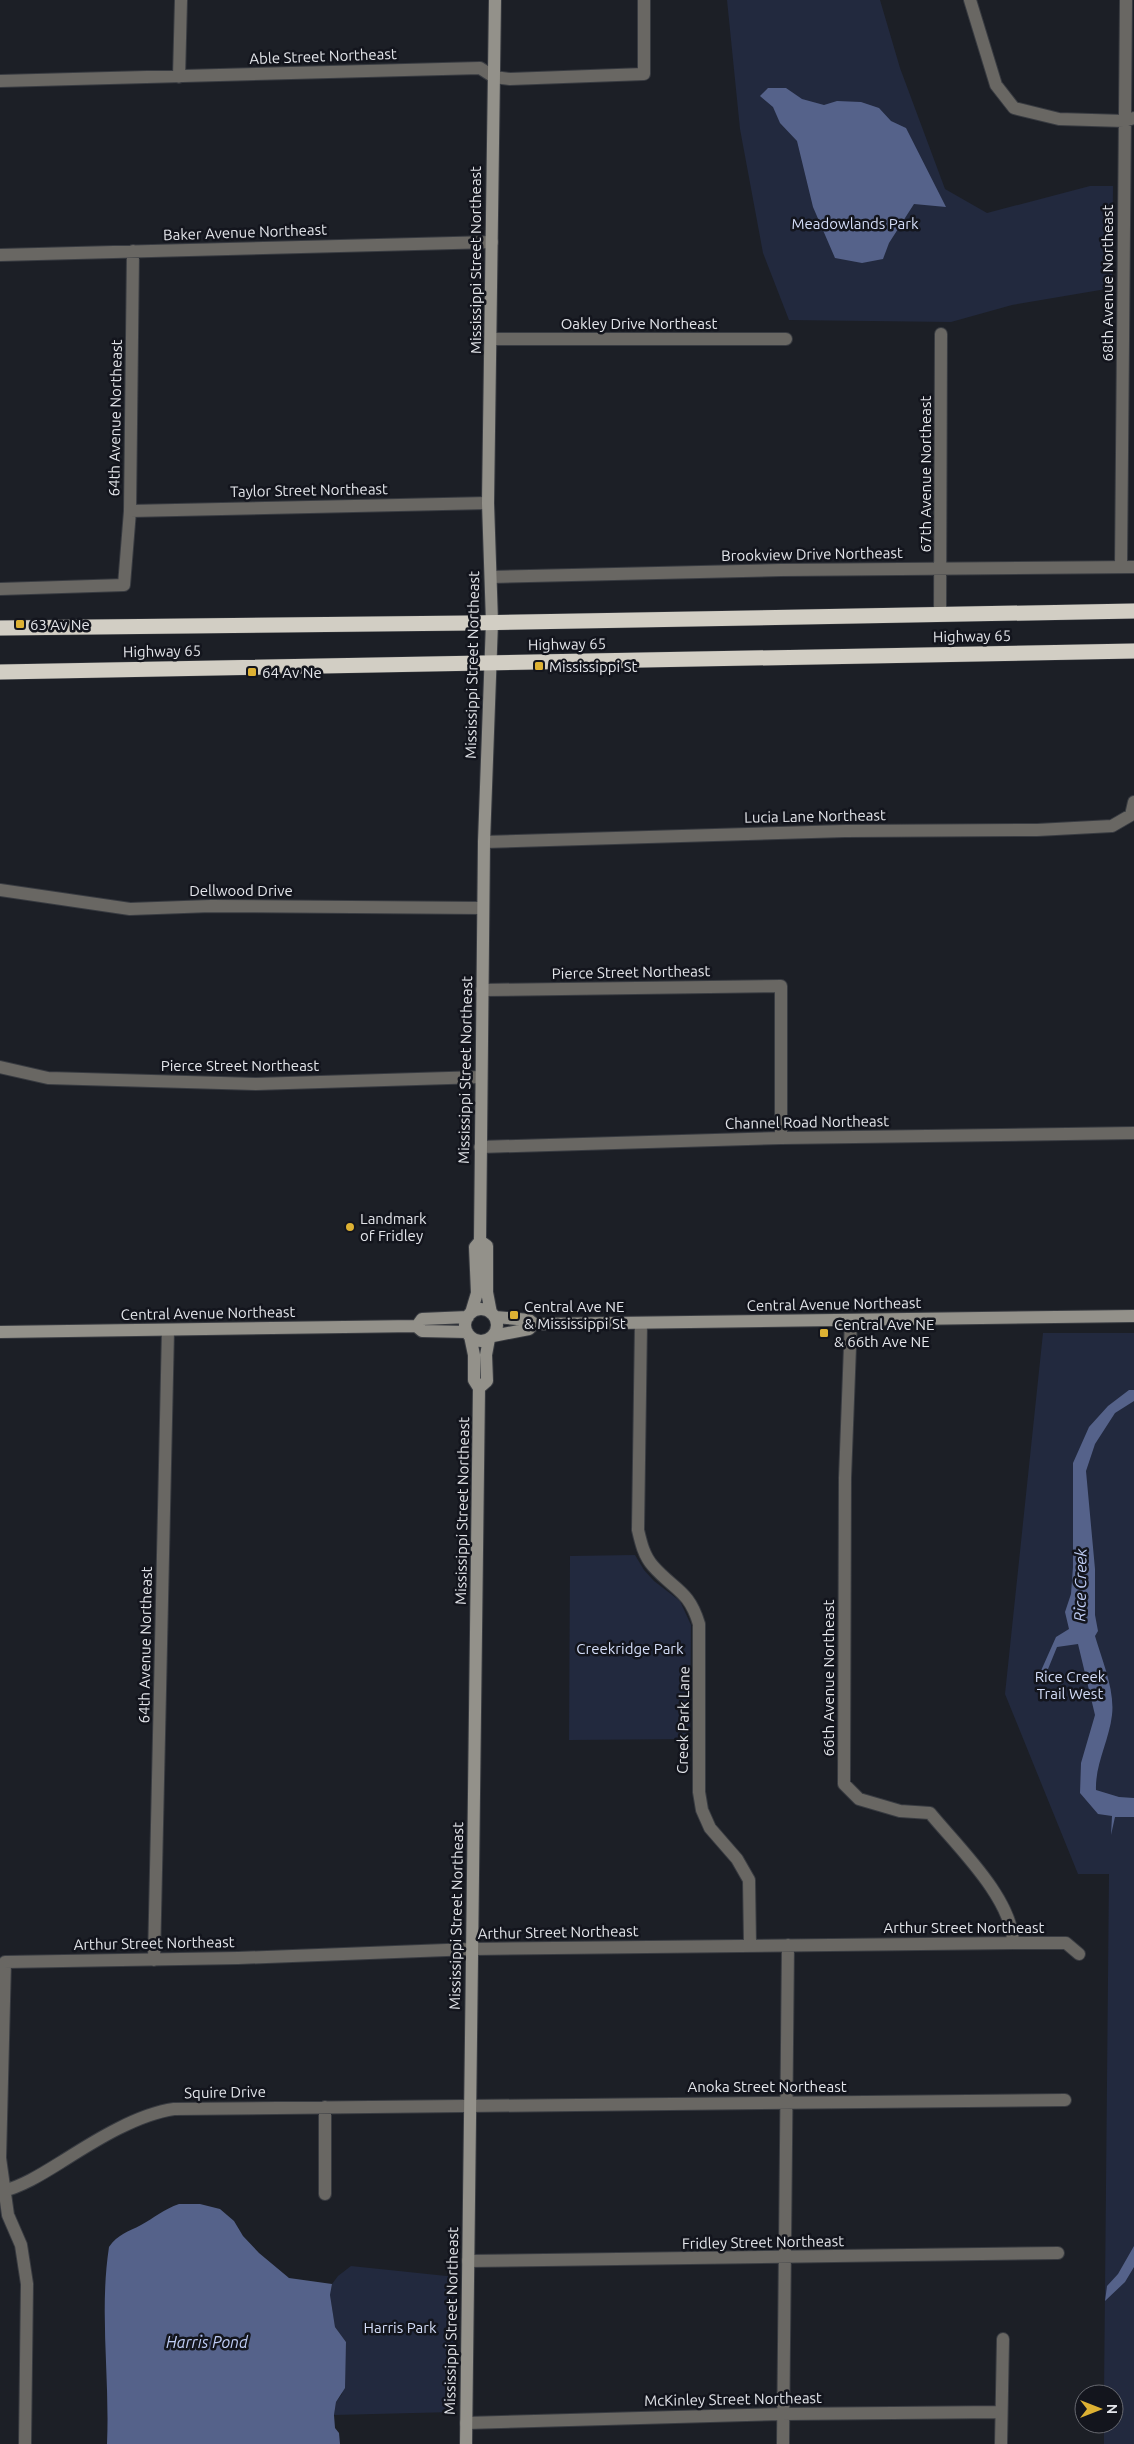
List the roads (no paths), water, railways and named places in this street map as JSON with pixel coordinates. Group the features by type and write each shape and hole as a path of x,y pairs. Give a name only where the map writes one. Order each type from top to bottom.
{"highway":[{"name":"Highway 65","path":"0,628 492,622 1134,610"},
{"name":"Highway 65","path":"0,672 1134,651"}],"street":[{"path":"179,77 181,0"},
{"name":"Mississippi Street Northeast","path":"470,1315 477,1293 475,1247 480,1241 484,842 492,622 488,503 495,0"},
{"name":"Able Street Northeast","path":"0,81 480,68 494,77 510,79 644,74 644,0"},
{"path":"970,0 996,85 1014,108 1059,118 1129,120"},
{"name":"68th Avenue Northeast","path":"1121,567 1129,430 1129,120 1126,0"},
{"name":"Baker Avenue Northeast","path":"0,256 492,242"},
{"name":"64th Avenue Northeast","path":"0,589 124,585 130,511 133,252"},
{"name":"67th Avenue Northeast","path":"940,614 941,334"},
{"name":"Oakley Drive Northeast","path":"491,340 786,339"},
{"name":"Taylor Street Northeast","path":"130,511 488,503"},
{"name":"Brookview Drive Northeast","path":"491,577 1134,567"},
{"name":"Lucia Lane Northeast","path":"484,842 845,831 1046,830 1112,826 1131,815 1134,802"},
{"name":"Dellwood Drive","path":"0,890 130,909 211,906 483,908"},
{"name":"Pierce Street Northeast","path":"482,990 780,986 781,1138"},
{"name":"Pierce Street Northeast","path":"0,1067 48,1078 256,1084 481,1077"},
{"name":"Channel Road Northeast","path":"480,1147 781,1138 1134,1134"},
{"name":"Mississippi Street Northeast","path":"480,1241 487,1246 487,1292 493,1315"},
{"path":"481,1309 493,1315 497,1326 491,1337 479,1341 468,1334 466,1321 470,1315 481,1309"},
{"name":"Central Avenue Northeast","path":"418,1326 422,1319 470,1315"},
{"name":"Central Avenue Northeast","path":"493,1315 529,1320 534,1324"},
{"name":"Central Avenue Northeast","path":"491,1337 529,1328 534,1324 1134,1316"},
{"name":"66th Avenue Northeast","path":"850,1320 845,1478 844,1784 859,1799 900,1811 930,1813 1002,1903 1013,1930 1013,1942"},
{"name":"Creek Park Lane","path":"641,1323 638,1530 643,1550 652,1566 687,1596 695,1609 700,1624 699,1792 702,1810 710,1828 737,1859 749,1880 750,1945"},
{"name":"Central Avenue Northeast","path":"0,1332 418,1326"},
{"name":"Central Avenue Northeast","path":"418,1326 422,1331 468,1334"},
{"name":"64th Avenue Northeast","path":"154,1960 168,1330"},
{"name":"Mississippi Street Northeast","path":"466,2444 480,1388 474,1380 474,1355 468,1334"},
{"name":"Mississippi Street Northeast","path":"480,1388 486,1381 486,1356 491,1337"},
{"name":"Arthur Street Northeast","path":"2,2191 0,2150 5,1962 154,1960 472,1949 1013,1942 1066,1943 1079,1954"},
{"path":"783,2444 788,1945"},
{"name":"Anoka Street Northeast","path":"470,2105 1065,2100"},
{"name":"Squire Drive","path":"2,2191 27,2182 76,2152 151,2114 174,2109 470,2105"},
{"path":"324,2107 325,2194"},
{"path":"2,2191 8,2215 21,2245 25,2262 27,2284 25,2444"},
{"name":"Fridley Street Northeast","path":"468,2261 1058,2253"},
{"path":"1001,2444 1003,2339"},
{"name":"McKinley Street Northeast","path":"466,2423 783,2414 1002,2412"}],"water":[{"path":"768,88 786,88 802,99 824,105 837,101 861,102 879,108 891,121 906,128 946,207 914,204 889,243 883,259 862,263 835,258 813,207 797,141 780,123 773,107 760,96"},
{"name":"Rice Creek","path":"1129,1390 1134,1390 1134,1401 1115,1413 1095,1444 1086,1471 1095,1569 1095,1615 1098,1631 1095,1636 1112,1695 1112,1715 1096,1780 1096,1790 1119,1797 1134,1798 1134,1817 1115,1817 1111,1835 1112,1816 1098,1814 1080,1793 1081,1763 1095,1715 1078,1644 1057,1647 1046,1674 1040,1673 1056,1637 1069,1629 1065,1612 1071,1594 1073,1567 1073,1463 1089,1427 1108,1406"},
{"name":"Harris Pond","path":"179,2204 200,2204 220,2209 234,2221 243,2236 259,2253 289,2278 332,2284 330,2295 335,2327 346,2342 345,2388 336,2402 334,2415 335,2428 339,2433 340,2444 107,2444 105,2296 109,2247 124,2234"},
{"path":"1134,2246 1134,2267 1125,2282 1105,2301 1107,2286 1118,2274"}],"place":[{"name":"63 Av Ne","path":"20,624"},
{"name":"Mississippi St","path":"539,666"},
{"name":"64 Av Ne","path":"252,672"},
{"name":"Landmark of Fridley","path":"350,1227"},
{"name":"Central Ave NE & Mississippi St","path":"514,1315"},
{"name":"Central Ave NE & 66th Ave NE","path":"824,1333"}],"park label":[{"name":"Meadowlands Park","path":"855,223"},
{"name":"Creekridge Park","path":"630,1648"},
{"name":"Rice Creek Trail West","path":"1070,1684"},
{"name":"Harris Park","path":"400,2327"}]}
